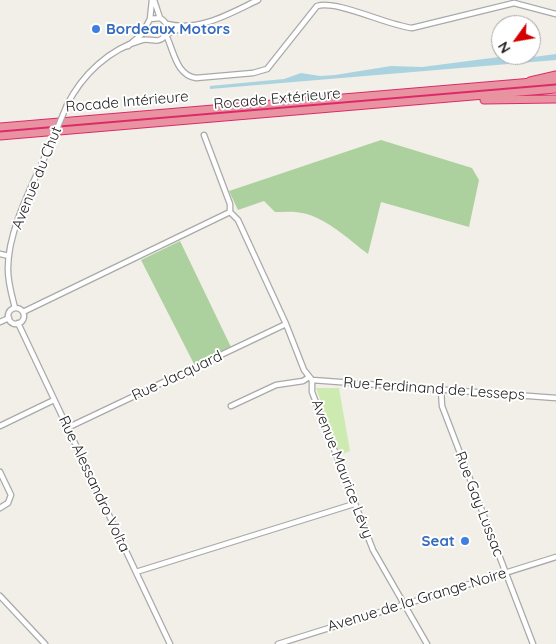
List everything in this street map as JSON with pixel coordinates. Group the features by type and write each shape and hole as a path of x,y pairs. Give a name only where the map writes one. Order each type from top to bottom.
{"highway":[{"path":"525,83 538,77 556,75"},
{"name":"Rocade Intérieure","path":"0,127 556,80"},
{"name":"Rocade Extérieure","path":"0,136 556,89"},
{"path":"475,96 483,100 556,99"}],"street":[{"path":"153,0 160,18 166,24 191,25"},
{"path":"153,0 150,19 144,28 146,35 151,40 169,43"},
{"path":"160,40 166,35 191,25 218,20 258,0"},
{"path":"166,24 166,35 182,73 191,77 203,77 258,73 267,69 317,6 329,0 340,2 396,25 412,28 509,4 522,4 556,14"},
{"path":"150,19 160,18"},
{"name":"Avenue du Chut","path":"15,308 9,281 9,256 16,228 67,105 77,88 95,67 128,46 142,34 144,28"},
{"name":"Avenue du Chut","path":"128,46 151,40"},
{"name":"Avenue Maurice Lévy","path":"204,135 230,204 230,212 238,220 286,324 304,370 311,378 312,392 373,550 426,644"},
{"path":"23,312 230,212"},
{"path":"0,254 9,256"},
{"path":"9,318 10,310 15,308 23,312"},
{"path":"9,318 12,322 18,323 23,318 23,312"},
{"path":"0,322 9,318"},
{"name":"Rue Alessandro Volta","path":"18,323 170,644"},
{"name":"Rue Jacquard","path":"67,428 286,324"},
{"path":"231,406 276,385 311,378"},
{"name":"Rue Ferdinand de Lesseps","path":"311,378 556,398"},
{"name":"Rue Gay Lussac","path":"441,390 442,406 533,644"},
{"path":"0,426 54,400"},
{"path":"0,472 11,495 8,503 0,508"},
{"path":"136,572 354,504"},
{"name":"Avenue de la Grange Noire","path":"278,644 556,556"},
{"path":"0,596 45,644"}],"green space":[{"path":"381,140 472,168 479,180 469,227 381,202 368,254 320,219 296,212 275,212 264,201 238,210 229,191"},
{"path":"180,241 231,347 194,364 141,260"},
{"path":"316,388 339,388 350,451 340,455"}],"water":[{"path":"556,54 556,60 541,61 541,56"},
{"path":"491,58 491,65 496,65 210,89 210,86 284,79 301,73 320,76 391,66 422,67"}],"place":[{"name":"Bordeaux Motors","path":"96,29"},
{"name":"Seat","path":"465,541"}]}
